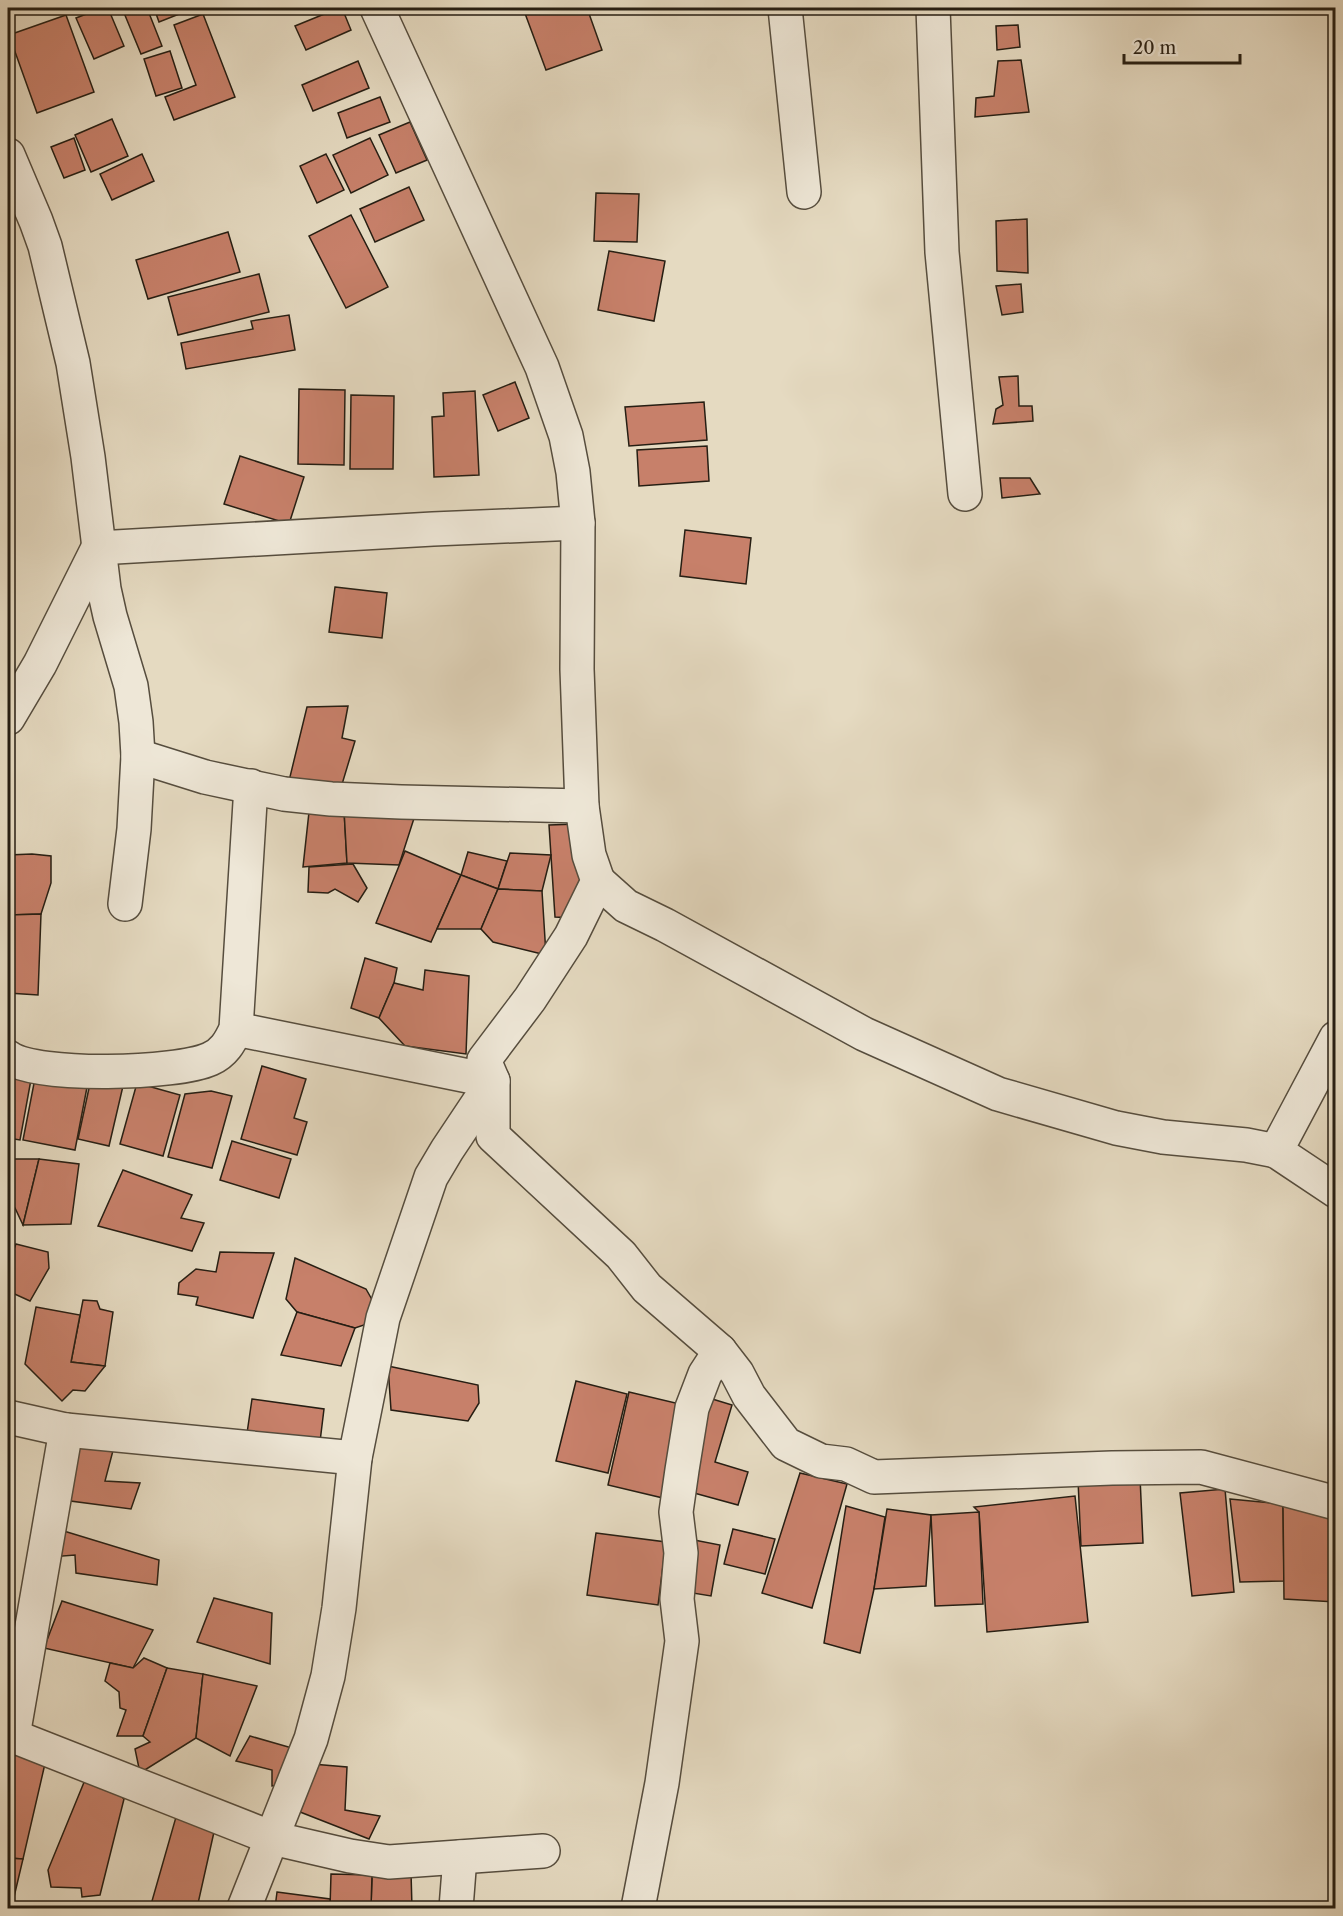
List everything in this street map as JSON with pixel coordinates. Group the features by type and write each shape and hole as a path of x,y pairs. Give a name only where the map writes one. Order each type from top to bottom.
{"street":[{"path":"377,8 542,367 566,436 573,472 578,523 577,669 582,806 589,855 598,881 626,906 666,925 864,1034 998,1094 1116,1128 1163,1137 1246,1145 1276,1151 1335,1191"},
{"path":"784,8 804,192"},
{"path":"933,8 942,252 966,494"},
{"path":"8,155 45,246 73,363 88,457 98,548 110,616 131,686 138,756 134,829 125,904"},
{"path":"98,548 578,523"},
{"path":"8,718 40,664 98,548"},
{"path":"138,756 205,777 284,794 401,802 582,806"},
{"path":"8,1057 17,1064 63,1071 176,1068 195,1065 213,1058 226,1048 236,1029 251,786"},
{"path":"598,881 571,936 530,999 484,1060 493,1081 493,1136 621,1255 647,1288 720,1351 737,1373 749,1396 786,1444 821,1461 846,1464 874,1477 1201,1467 1335,1503"},
{"path":"236,1029 493,1081"},
{"path":"1276,1151 1335,1038"},
{"path":"244,1908 311,1739 328,1676 339,1608 355,1458 383,1318 431,1177 493,1081"},
{"path":"639,1908 662,1783 682,1641 677,1599 681,1553 676,1512 683,1460 692,1408 705,1374 720,1351"},
{"path":"8,1417 66,1430 355,1458"},
{"path":"66,1430 10,1736 272,1838 350,1856 389,1862 543,1851"},
{"path":"456,1908 460,1857"}],"building":[{"path":"108,8 124,46 94,59 76,18"},
{"path":"122,8 147,8 162,46 141,54"},
{"path":"154,8 192,8 192,9 159,22"},
{"path":"342,8 351,30 306,50 295,26"},
{"path":"523,8 587,8 602,50 546,70"},
{"path":"203,14 235,97 174,120 165,97 196,85 174,25"},
{"path":"66,15 94,92 37,113 9,35"},
{"path":"1018,25 1020,47 997,50 996,26"},
{"path":"170,51 182,88 156,96 144,59"},
{"path":"1021,60 1029,112 975,117 976,98 994,96 998,61"},
{"path":"358,61 369,88 313,111 302,85"},
{"path":"380,97 390,122 347,138 338,113"},
{"path":"112,119 128,156 91,172 75,135"},
{"path":"410,122 427,160 396,173 379,135"},
{"path":"74,138 85,170 64,178 51,147"},
{"path":"370,138 388,175 351,193 333,155"},
{"path":"142,154 154,181 112,200 100,174"},
{"path":"326,154 344,190 317,203 300,166"},
{"path":"409,187 424,220 375,242 360,209"},
{"path":"596,193 639,194 637,242 594,241"},
{"path":"351,215 388,287 346,308 309,236"},
{"path":"1027,219 1028,273 997,271 996,221"},
{"path":"228,232 240,272 148,299 136,260"},
{"path":"609,251 665,261 654,321 598,310"},
{"path":"259,274 269,312 178,335 168,297"},
{"path":"1021,284 1023,312 1002,315 996,286"},
{"path":"289,315 295,350 186,369 181,343 253,329 251,321"},
{"path":"1018,376 1019,406 1032,406 1033,421 993,424 996,409 1003,405 999,377"},
{"path":"515,382 529,418 498,431 483,395"},
{"path":"299,389 345,390 344,465 298,464"},
{"path":"475,391 479,475 434,477 432,417 444,416 443,393"},
{"path":"351,395 394,396 393,469 350,469"},
{"path":"704,402 707,440 629,446 625,407"},
{"path":"707,446 709,481 639,486 637,450"},
{"path":"240,456 304,477 289,524 224,504"},
{"path":"1000,478 1030,478 1040,494 1002,498"},
{"path":"685,530 751,538 746,584 680,576"},
{"path":"335,587 387,593 382,638 329,632"},
{"path":"348,706 342,738 355,741 340,791 288,785 307,707"},
{"path":"310,803 344,810 347,863 303,867"},
{"path":"417,809 399,865 347,863 344,810"},
{"path":"578,824 582,902 573,918 555,917 549,825"},
{"path":"405,851 461,875 431,942 376,923"},
{"path":"468,852 507,861 498,889 461,875"},
{"path":"510,853 551,855 542,891 498,889"},
{"path":"8,855 51,856 51,883 41,914 8,915"},
{"path":"353,864 367,888 358,902 335,889 328,893 308,892 309,867"},
{"path":"461,875 498,889 481,929 437,929"},
{"path":"498,889 542,891 546,955 493,942 481,929"},
{"path":"41,914 38,995 8,993 8,915"},
{"path":"365,958 397,968 394,983 379,1018 351,1008"},
{"path":"425,970 469,976 466,1054 405,1046 379,1018 394,983 423,990"},
{"path":"262,1066 306,1079 294,1118 307,1122 297,1155 241,1139"},
{"path":"8,1070 32,1074 20,1140 8,1138"},
{"path":"36,1073 88,1082 75,1150 23,1140"},
{"path":"91,1079 123,1086 109,1146 78,1139"},
{"path":"137,1083 180,1095 163,1156 120,1144"},
{"path":"211,1091 232,1096 212,1168 168,1157 185,1094"},
{"path":"232,1141 291,1159 279,1198 220,1180"},
{"path":"8,1159 39,1159 23,1225 15,1208 8,1208"},
{"path":"39,1159 79,1164 71,1224 23,1225"},
{"path":"123,1170 192,1195 181,1218 204,1223 192,1251 98,1226"},
{"path":"16,1244 48,1252 49,1268 30,1301 8,1291 8,1264"},
{"path":"220,1252 274,1253 253,1318 196,1305 198,1297 178,1294 179,1283 196,1269 216,1272"},
{"path":"295,1258 366,1289 379,1312 376,1321 355,1328 297,1312 286,1299"},
{"path":"83,1300 97,1301 100,1309 113,1312 105,1366 71,1362"},
{"path":"36,1307 80,1315 71,1362 105,1366 85,1391 73,1390 62,1401 25,1364"},
{"path":"297,1312 355,1328 341,1366 281,1355"},
{"path":"388,1366 478,1385 479,1403 468,1421 391,1410"},
{"path":"576,1381 627,1394 608,1473 556,1461"},
{"path":"629,1392 684,1405 663,1498 608,1485"},
{"path":"709,1398 732,1405 715,1462 748,1472 738,1505 683,1490"},
{"path":"252,1399 324,1409 319,1450 246,1440"},
{"path":"71,1440 115,1443 105,1481 140,1483 131,1509 63,1500"},
{"path":"800,1473 847,1484 812,1608 762,1593"},
{"path":"1140,1477 1143,1543 1081,1546 1078,1480"},
{"path":"1225,1489 1234,1592 1192,1596 1180,1493"},
{"path":"1075,1496 1088,1622 987,1632 979,1512 974,1507"},
{"path":"1230,1499 1283,1504 1284,1581 1240,1582"},
{"path":"1283,1504 1336,1509 1336,1602 1284,1599"},
{"path":"846,1506 885,1517 874,1589 860,1653 824,1643"},
{"path":"887,1509 931,1515 926,1586 874,1589"},
{"path":"979,1512 983,1604 935,1606 931,1515"},
{"path":"54,1528 159,1560 157,1585 76,1573 75,1555 50,1557"},
{"path":"733,1529 775,1539 765,1574 724,1564"},
{"path":"596,1533 666,1542 658,1605 587,1595"},
{"path":"689,1539 720,1545 711,1596 680,1591"},
{"path":"214,1598 272,1613 270,1664 197,1642"},
{"path":"62,1601 153,1630 133,1668 44,1648"},
{"path":"144,1658 167,1668 143,1736 117,1736 126,1710 120,1708 119,1692 105,1681 110,1663 133,1668"},
{"path":"167,1668 203,1674 196,1738 140,1773 135,1749 150,1742 143,1736"},
{"path":"203,1674 257,1686 230,1756 196,1738"},
{"path":"250,1736 292,1748 284,1785 272,1786 272,1770 236,1761"},
{"path":"8,1746 47,1755 23,1859 8,1858"},
{"path":"312,1764 347,1767 345,1810 380,1816 369,1839 295,1810"},
{"path":"87,1775 111,1787 124,1799 100,1895 82,1897 81,1888 51,1887 48,1870"},
{"path":"176,1817 216,1823 197,1908 150,1908"},
{"path":"8,1858 23,1859 14,1897 8,1898"},
{"path":"411,1872 412,1908 371,1908 372,1875"},
{"path":"331,1874 372,1875 371,1908 330,1908"},
{"path":"277,1892 330,1899 330,1908 275,1908"}]}
